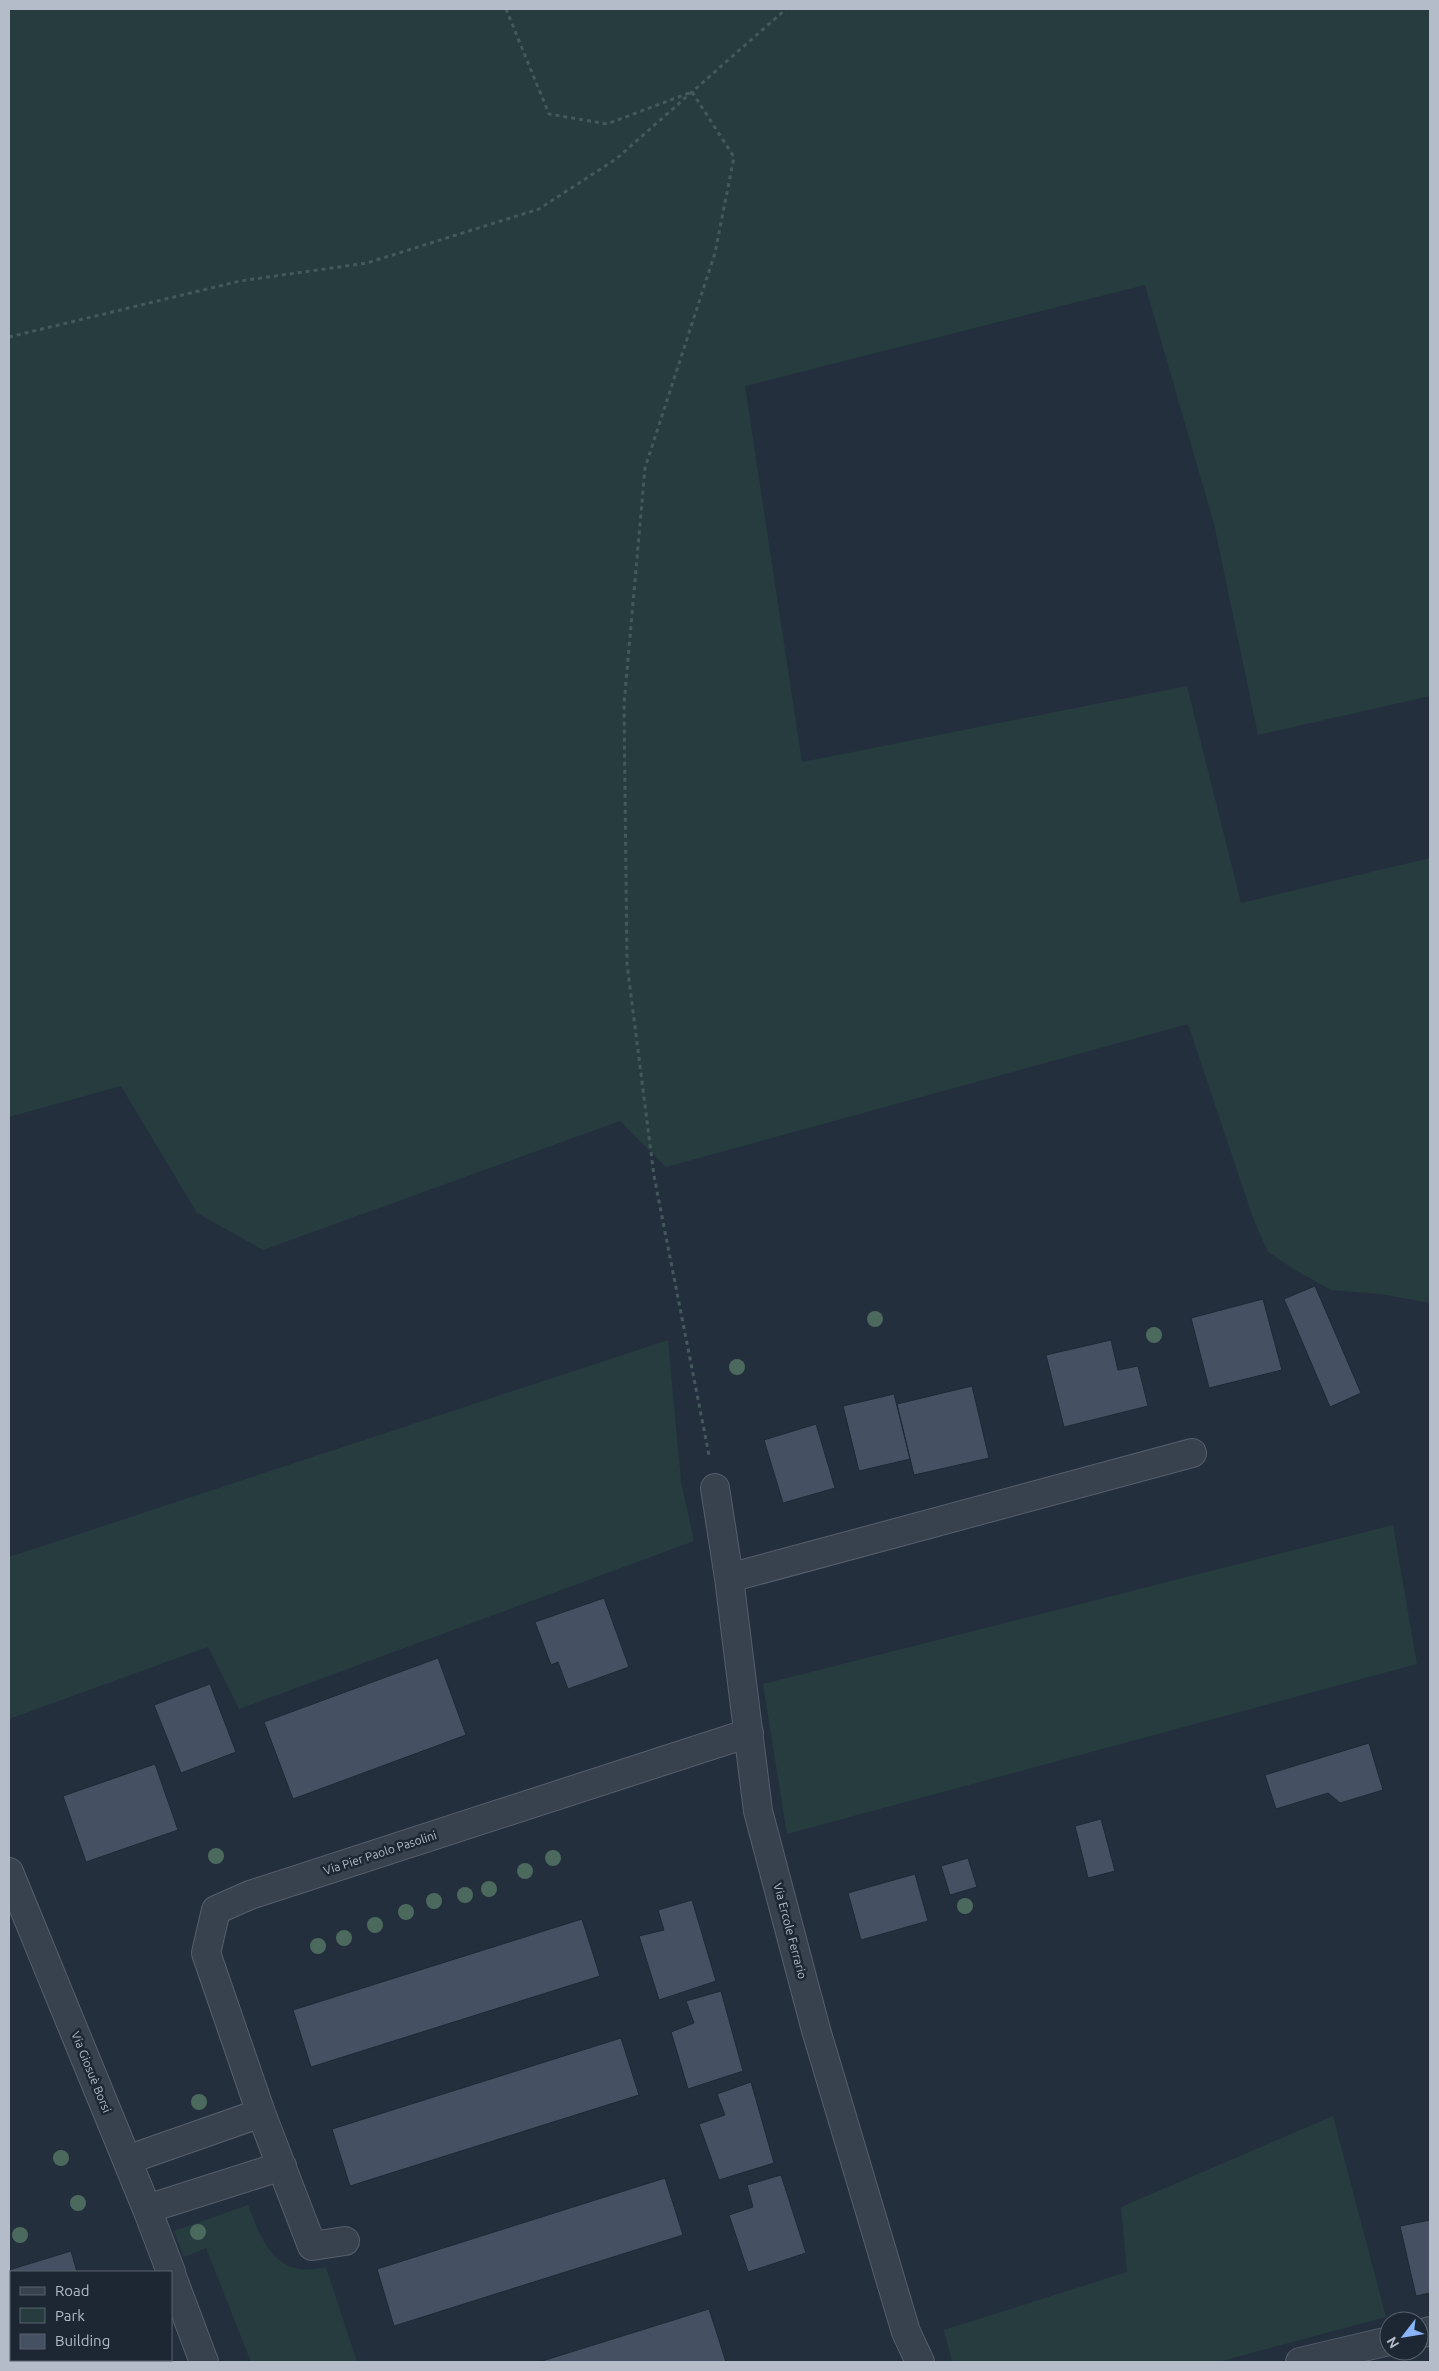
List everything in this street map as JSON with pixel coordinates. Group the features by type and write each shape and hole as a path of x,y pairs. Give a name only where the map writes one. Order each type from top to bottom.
{"street":[{"path":"729,1578 1192,1453"},
{"name":"Via Ercole Ferrario","path":"715,1488 729,1578 758,1811 816,2030 906,2332 920,2362"},
{"name":"Via Pier Paolo Pasolini","path":"345,2241 312,2246 261,2113 206,1953 216,1910 250,1895 749,1733"},
{"name":"Via Giosuè Borsi","path":"9,1872 147,2209 170,2271"},
{"path":"127,2160 261,2113"},
{"path":"147,2209 282,2166"},
{"name":"Via Giosuè Borsi","path":"172,2276 201,2361"},
{"path":"1300,2362 1379,2343"}],"path":[{"path":"506,9 549,114 607,124 692,92"},
{"path":"9,337 240,281 367,263 539,209 616,159 786,9"},
{"path":"692,92 734,157 715,252 645,468 624,704 627,964 654,1176 715,1488"}],"green space":[{"path":"9,9 1430,9 1430,696 1258,735 1214,524 1145,285 745,386 802,762 1187,686 1241,903 1430,858 1430,1303 1380,1294 1331,1290 1268,1252 1253,1218 1188,1024 666,1167 620,1121 263,1250 197,1213 121,1086 9,1117"},
{"path":"668,1340 681,1482 694,1541 239,1709 208,1647 9,1719 9,1557"},
{"path":"1393,1525 1417,1664 787,1834 763,1684"},
{"path":"1333,2116 1384,2311 1379,2311 1379,2319 1218,2362 952,2362 944,2330 1127,2272 1121,2207"},
{"path":"248,2205 266,2245 274,2256 295,2268 326,2267 357,2362 251,2362 206,2248 184,2257 174,2231"}],"building":[{"path":"1315,1286 1361,1393 1330,1407 1284,1299"},
{"path":"1263,1299 1282,1370 1209,1388 1191,1318"},
{"path":"1111,1340 1118,1370 1138,1366 1148,1406 1064,1427 1046,1355"},
{"path":"972,1386 989,1458 914,1475 897,1404"},
{"path":"894,1394 910,1459 859,1471 843,1406"},
{"path":"816,1424 835,1488 783,1503 764,1440"},
{"path":"604,1598 629,1667 568,1689 558,1662 551,1665 535,1622"},
{"path":"438,1658 466,1735 293,1799 264,1722"},
{"path":"210,1684 236,1752 181,1773 154,1705"},
{"path":"1369,1743 1383,1790 1340,1803 1328,1793 1276,1809 1265,1775"},
{"path":"155,1764 178,1830 86,1862 63,1796"},
{"path":"1101,1819 1115,1871 1088,1878 1075,1826"},
{"path":"968,1858 977,1887 950,1895 941,1866"},
{"path":"915,1874 928,1921 861,1940 848,1893"},
{"path":"692,1900 716,1981 659,2000 639,1936 664,1930 658,1910"},
{"path":"582,1919 600,1976 311,2067 293,2010"},
{"path":"721,1991 743,2071 688,2089 671,2032 694,2023 686,2001"},
{"path":"621,2038 639,2095 350,2186 332,2129"},
{"path":"751,2082 774,2163 719,2180 699,2124 725,2115 717,2094"},
{"path":"781,2175 806,2253 748,2272 729,2215 753,2207 747,2185"},
{"path":"665,2178 683,2235 394,2326 377,2269"},
{"path":"1430,2220 1430,2293 1416,2296 1400,2226"},
{"path":"71,2251 77,2271 10,2271 10,2316 9,2270"},
{"path":"709,2309 726,2362 539,2362"},
{"path":"23,2361 60,2361 56,2362"}]}
